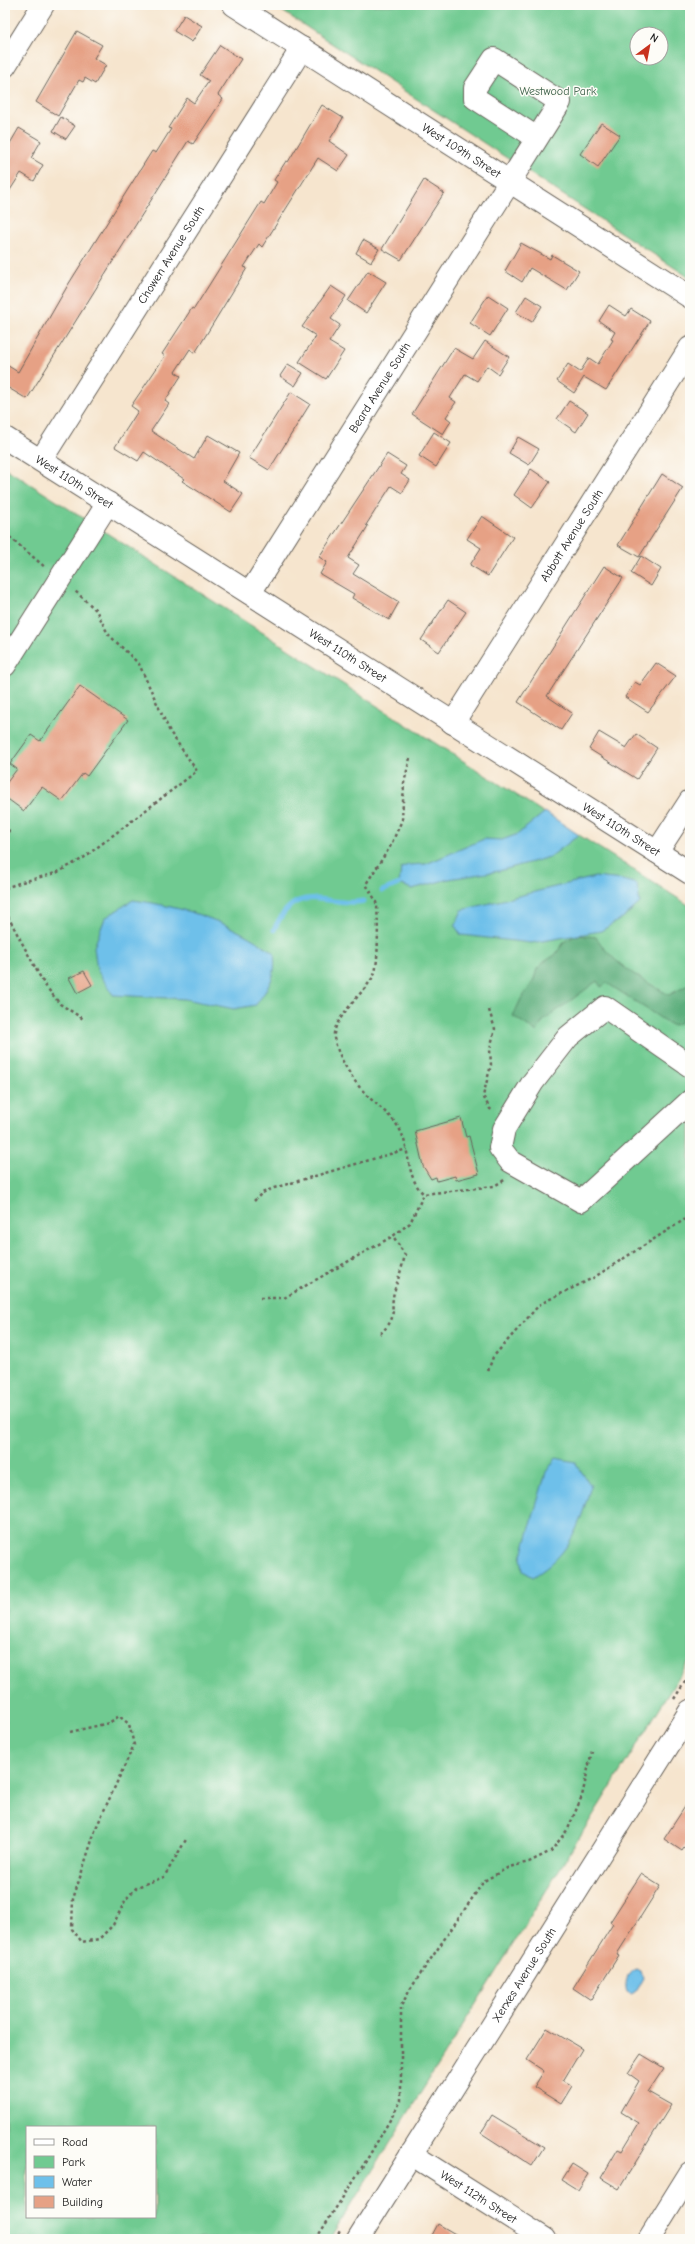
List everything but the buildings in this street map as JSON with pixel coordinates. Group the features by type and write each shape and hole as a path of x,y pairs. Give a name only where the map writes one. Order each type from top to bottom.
{"street":[{"path":"5,66 43,5"},
{"name":"West 109th Street","path":"234,5 690,297"},
{"name":"Chowen Avenue South","path":"41,460 302,48"},
{"name":"Beard Avenue South","path":"250,593 537,138"},
{"name":"Abbott Avenue South","path":"453,723 690,348"},
{"name":"West 110th Street","path":"5,438 690,873"},
{"path":"5,665 108,503"},
{"path":"657,852 690,801"},
{"path":"690,1066 605,1007 568,1037 533,1082 504,1129 500,1148 510,1161 516,1165 581,1201 690,1101"},
{"name":"Xerxes Avenue South","path":"358,2239 690,1711"},
{"name":"West 112th Street","path":"411,2154 545,2239"},
{"path":"649,2239 690,2173"}],"path":[{"path":"5,533 60,580 80,594 96,610 108,634 139,664 170,732 197,771 82,860 56,873 5,888"},
{"path":"410,758 404,783 402,820 390,847 366,884 376,904 378,958 374,975 342,1015 334,1036 337,1047 353,1078 364,1092 394,1121 405,1138 409,1164 417,1188 424,1194 494,1186 509,1177 516,1165"},
{"path":"5,825 9,829 5,853"},
{"path":"5,911 18,939 44,984 60,1004 85,1020"},
{"path":"489,1010 495,1029 490,1049 491,1065 483,1096 490,1109 509,1121"},
{"path":"254,1201 262,1193 274,1188 407,1148"},
{"path":"260,1298 284,1298 393,1236 410,1223 424,1194"},
{"path":"488,1371 493,1357 540,1304 593,1278 690,1216"},
{"path":"380,1334 390,1325 394,1315 394,1293 405,1255 393,1236"},
{"path":"70,1732 109,1723 119,1716 129,1724 134,1745 96,1828 73,1899 72,1929 82,1942 99,1939 113,1925 126,1899 137,1887 164,1877 187,1838"},
{"path":"316,2239 366,2161 401,2101 401,2006 411,1988 484,1881 509,1867 529,1862 551,1851 568,1828 582,1796 592,1750"}],"green space":[{"name":"Westwood Park","path":"273,5 690,5 690,278"},
{"path":"5,468 690,906 690,1659 330,2239 5,2239"},
{"path":"577,935 596,937 611,956 620,964 638,977 669,995 690,984 690,1006 679,1024 671,1025 607,983 601,987 597,981 543,1021 537,1032 513,1016 521,999 533,982 537,969 544,962 555,955 565,941"}],"water":[{"path":"545,812 579,835 550,857 499,871 449,879 412,889 399,884 401,868 408,865 426,864 484,839 502,840 518,834"},
{"path":"595,877 623,880 637,884 640,903 624,917 601,931 531,943 461,935 455,926 462,910"},
{"path":"133,900 171,907 224,924 258,942 274,953 275,961 271,981 256,1005 234,1009 185,999 113,995 97,970 94,947 105,918"},
{"path":"556,1458 575,1462 591,1486 582,1514 572,1538 565,1549 546,1568 533,1577 523,1571 521,1558 546,1472"},
{"path":"636,1969 641,1971 643,1978 635,1992 631,1994 627,1992 626,1982 630,1972"}],"waterway":[{"path":"382,891 399,884"},
{"path":"274,930 283,914 293,904 303,900 314,899 350,902 364,901"}]}
